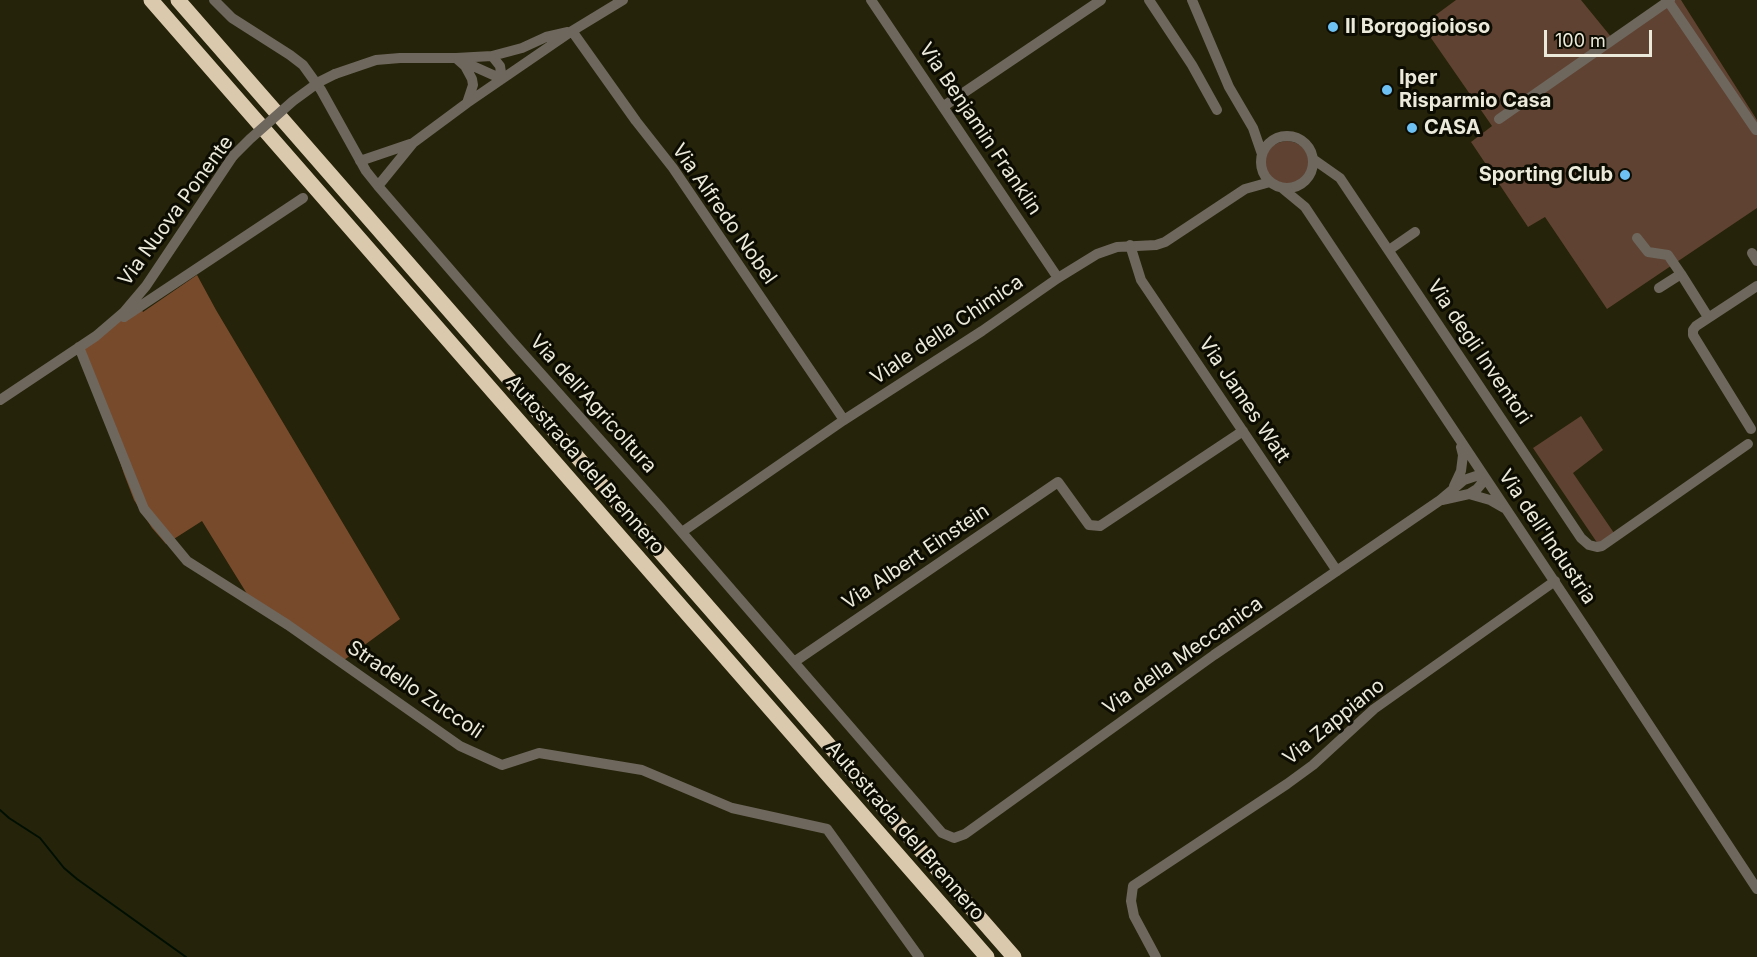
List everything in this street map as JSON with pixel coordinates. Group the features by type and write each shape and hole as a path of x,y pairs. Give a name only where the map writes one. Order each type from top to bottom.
{"highway":[{"name":"Autostrada del Brennero","path":"151,0 987,957"},
{"name":"Autostrada del Brennero","path":"178,0 1014,957"}],"street":[{"name":"Via dell'Agricoltura","path":"214,0 241,25 303,65 321,90 360,161 378,186 942,832 949,836"},
{"name":"Via Nuova Ponente","path":"413,143 572,31 605,5 623,0"},
{"name":"Via Benjamin Franklin","path":"871,0 1058,278"},
{"path":"944,106 1101,0"},
{"path":"1149,0 1192,65 1217,110"},
{"path":"1192,0 1229,87 1252,128 1262,154"},
{"path":"1499,119 1669,1 1756,130"},
{"name":"Via Nuova Ponente","path":"111,324 146,286 233,156 293,101 319,82 352,67 376,60 492,56 522,48 546,37 572,31"},
{"name":"Via Alfredo Nobel","path":"572,31 672,168 844,420"},
{"path":"522,48 532,59"},
{"path":"492,56 500,66 502,79"},
{"path":"456,58 502,79"},
{"path":"456,58 465,66 472,79 467,103"},
{"path":"1252,128 1275,138"},
{"path":"1292,136 1309,148 1313,159 1312,172 1295,188 1282,188 1264,176 1261,168 1262,154 1275,138 1292,136"},
{"path":"360,161 413,143"},
{"path":"378,186 413,143"},
{"name":"Via degli Inventori","path":"1313,159 1340,178 1581,538 1589,545 1602,546 1753,446"},
{"name":"Viale della Chimica","path":"1245,189 1261,168"},
{"path":"1307,179 1323,174 1340,178"},
{"path":"1305,207 1307,179"},
{"name":"Viale della Chimica","path":"682,532 844,420 982,331 1058,278 1102,252 1118,246 1156,245 1164,242 1245,189 1270,182"},
{"name":"Via dell'Industria","path":"1282,188 1305,207 1695,792 1757,889"},
{"name":"Via Nuova Ponente","path":"0,400 303,198"},
{"path":"1389,250 1415,232"},
{"path":"1637,238 1648,252 1668,255 1708,317"},
{"name":"Via James Watt","path":"1130,245 1141,280 1337,571"},
{"path":"1659,288 1681,274"},
{"path":"1753,446 1747,437 1754,428 1693,335 1693,330 1708,317 1757,286"},
{"name":"Stradello Zuccoli","path":"79,347 144,508 187,561 288,625 460,746 502,765 539,753 642,770 732,808 827,829 919,957"},
{"name":"Via Albert Einstein","path":"795,662 1058,482 1089,525 1100,526 1243,431"},
{"name":"Via della Meccanica","path":"1439,501 1454,486 1461,471 1463,455 1459,439"},
{"name":"Via della Meccanica","path":"949,836 954,838 966,834 1214,655 1439,501 1469,477 1484,477"},
{"path":"1468,494 1477,489 1484,477"},
{"path":"1468,494 1490,500 1506,509"},
{"name":"Via della Meccanica","path":"1439,501 1468,494"},
{"name":"Via Zappiano","path":"1156,957 1134,916 1131,901 1133,886 1287,784 1374,710 1555,581"}],"shaded area":[{"name":"Sporting Club","path":"1456,0 1581,0 1612,38 1670,0 1681,0 1757,120 1757,208 1607,309 1545,217 1528,227 1471,142 1492,126 1422,25"},
{"path":"1287,141 1302,148 1309,163 1302,178 1287,185 1272,178 1265,163 1272,148"},
{"path":"197,275 400,619 340,663 257,610 202,521 166,544 152,528 134,500 124,474 81,342 139,305 143,312"},
{"path":"1581,416 1603,450 1573,473 1614,533 1598,544 1533,448"}],"waterway":[{"path":"0,810 40,838 64,868 77,879 186,957"}],"place":[{"name":"Il Borgogioioso","path":"1333,27"},
{"name":"Iper Risparmio Casa","path":"1387,90"},
{"name":"CASA","path":"1412,128"},
{"name":"Sporting Club","path":"1625,175"}]}
